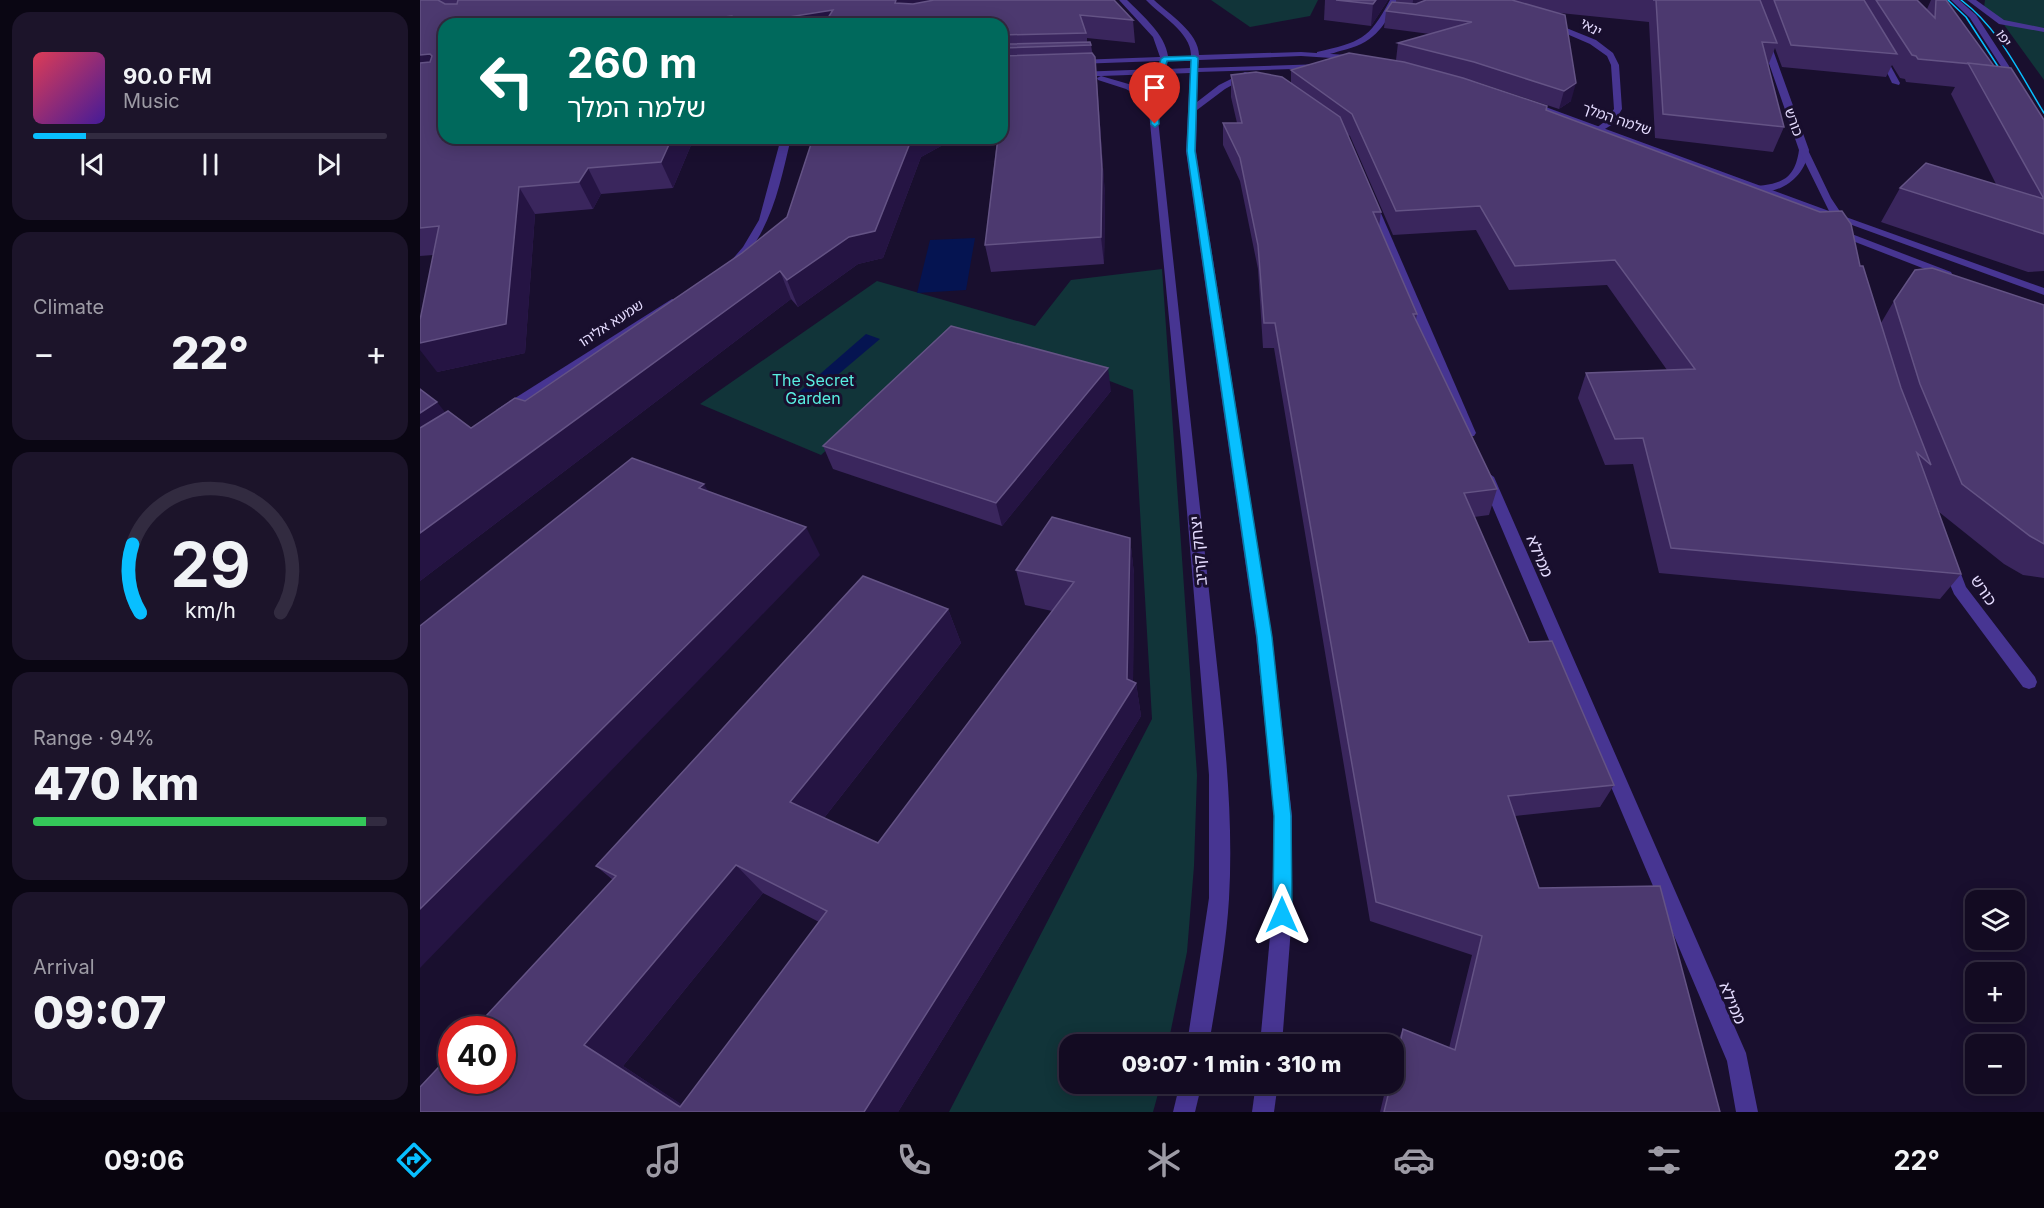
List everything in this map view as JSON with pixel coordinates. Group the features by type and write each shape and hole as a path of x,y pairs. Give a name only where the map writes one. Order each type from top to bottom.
{"street":[{"path":"1123,0 1159,40 1164,59"},
{"path":"1150,0 1188,37 1195,50 1191,151 1264,637 1283,816 1282,915 1272,1034"},
{"path":"1320,54 1347,48 1367,40 1391,15 1394,0"},
{"name":"כורש","path":"1751,0 1804,150 1804,162 1794,177 1778,186 1739,192 1760,202"},
{"path":"1945,0 1955,0"},
{"name":"יפו","path":"1955,0 1964,7 1983,31 2022,91"},
{"path":"1971,0 2002,22 2044,30"},
{"name":"ינאי","path":"1541,20 1568,29 1593,42 1610,55 1614,65 1618,109 1610,122 1600,128 1599,141"},
{"path":"2034,28 2044,38"},
{"path":"1875,46 1896,83"},
{"path":"1069,62 1320,54 1370,59"},
{"name":"יצחק קריב","path":"1164,59 1152,101 1194,505 1219,814 1219,897 1209,983 1200,1034"},
{"path":"1062,74 1336,67"},
{"path":"1193,109 1228,83 1261,68"},
{"path":"1074,74 1120,84 1152,101"},
{"path":"1228,83 1256,88"},
{"name":"שלמה המלך","path":"1517,100 1600,128 2044,292"},
{"name":"שלמה המלך","path":"1583,135 1599,141"},
{"path":"722,271 748,248 764,224 784,144"},
{"path":"1804,150 1826,198 1839,218"},
{"name":"ממילא","path":"1367,192 1738,1061 1747,1112"},
{"path":"1822,225 1960,279"},
{"path":"1842,233 1847,254"},
{"name":"שמעא אליהו","path":"494,416 684,294"},
{"name":"כורש","path":"1942,546 1959,590 2029,682"},
{"path":"1184,1112 1188,1094"},
{"path":"1263,1112 1265,1094"}],"green space":[{"path":"1211,0 1318,0 1310,16 1250,27"},
{"path":"1985,0 2044,0 2044,80 2002,22 1984,7"},
{"name":"The Secret Garden","path":"1162,269 1197,775 1194,866 1187,952 1170,1034 1059,1034 1059,1094 1158,1094 1153,1112 949,1112 1152,719 1133,390 1019,346 957,332 821,455 700,404 877,281 1035,326 1071,280"}],"shaded area":[{"path":"975,238 966,290 917,293 930,240"},
{"path":"866,334 880,339 808,400 797,394"}],"building":[{"path":"420,0 438,0 445,4 457,4 458,0 896,0 895,3 913,4 934,0 1114,0 1133,20 1080,15 1086,33 1008,35 1008,18 828,18 833,10 782,18 733,18 732,16 715,18 438,18 438,144 669,144 661,162 588,168 579,182 519,187 506,324 420,343 420,320 439,226 420,228 420,63 430,62 432,56 430,54 420,55"},
{"path":"1336,0 1376,0 1373,4"},
{"path":"1426,0 1512,0 1565,15 1576,83 1564,91 1474,62 1398,43 1472,22 1386,11 1392,2 1416,4"},
{"path":"1656,0 1760,0 1777,43 1762,42 1784,127 1663,114"},
{"path":"1774,0 1864,0 1897,54 1791,45"},
{"path":"1876,0 1917,0 1935,18 1936,0 1946,0 1994,66 1918,59 1912,55"},
{"path":"1090,42 1091,45 1008,48 1008,44"},
{"path":"1092,53 1095,57 1102,169 1101,237 985,245 997,144 1008,144 1008,56"},
{"path":"1349,53 1404,62 1463,78 1547,106 1546,110 1820,212 1842,211 1851,224 1860,266 1863,266 1901,388 1931,465 1917,453 1961,574 1671,548 1643,438 1615,439 1586,373 1695,369 1615,260 1515,266 1480,206 1396,211 1352,114 1291,70"},
{"path":"1968,63 2011,68 2044,120 2044,199"},
{"path":"1256,72 1282,77 1340,117 1381,212 1373,212 1417,314 1413,314 1497,489 1464,493 1529,642 1552,641 1614,785 1508,796 1539,888 1660,886 1720,1112 1384,1112 1388,1094 1404,1094 1403,1029 1455,1050 1482,936 1376,902 1275,323 1264,323 1258,245 1240,158 1223,123 1242,123 1231,75"},
{"path":"811,144 910,144 875,231 849,237 787,280 780,271 420,533 420,428 448,411 471,428 515,398 525,401 742,253 787,217"},
{"path":"1926,163 2044,199 2044,234 1900,188"},
{"path":"1932,268 2044,305 2044,544 2030,536 1962,484 1920,384 1894,301 1915,270"},
{"path":"951,326 1108,368 996,503 823,446"},
{"path":"420,389 437,402 420,413"},
{"path":"632,458 704,484 699,488 806,527 420,909 420,626"},
{"path":"1052,517 1130,538 1127,679 1136,683 864,1112 420,1112 420,1087 438,1068 438,1094 516,1094 516,1016 486,1016 616,876 596,866 863,576 948,609 790,802 878,843 1074,582 1016,570","holes":["736,865 827,911 680,1107 584,1045"]}],"tram line":[{"path":"1948,0 1966,17 2008,82"},
{"path":"1961,0 1987,24 1998,38 2044,113"}],"route":[{"path":"1155,124 1152,101 1164,59 1195,58 1191,151 1264,637 1283,816 1282,915"}]}
